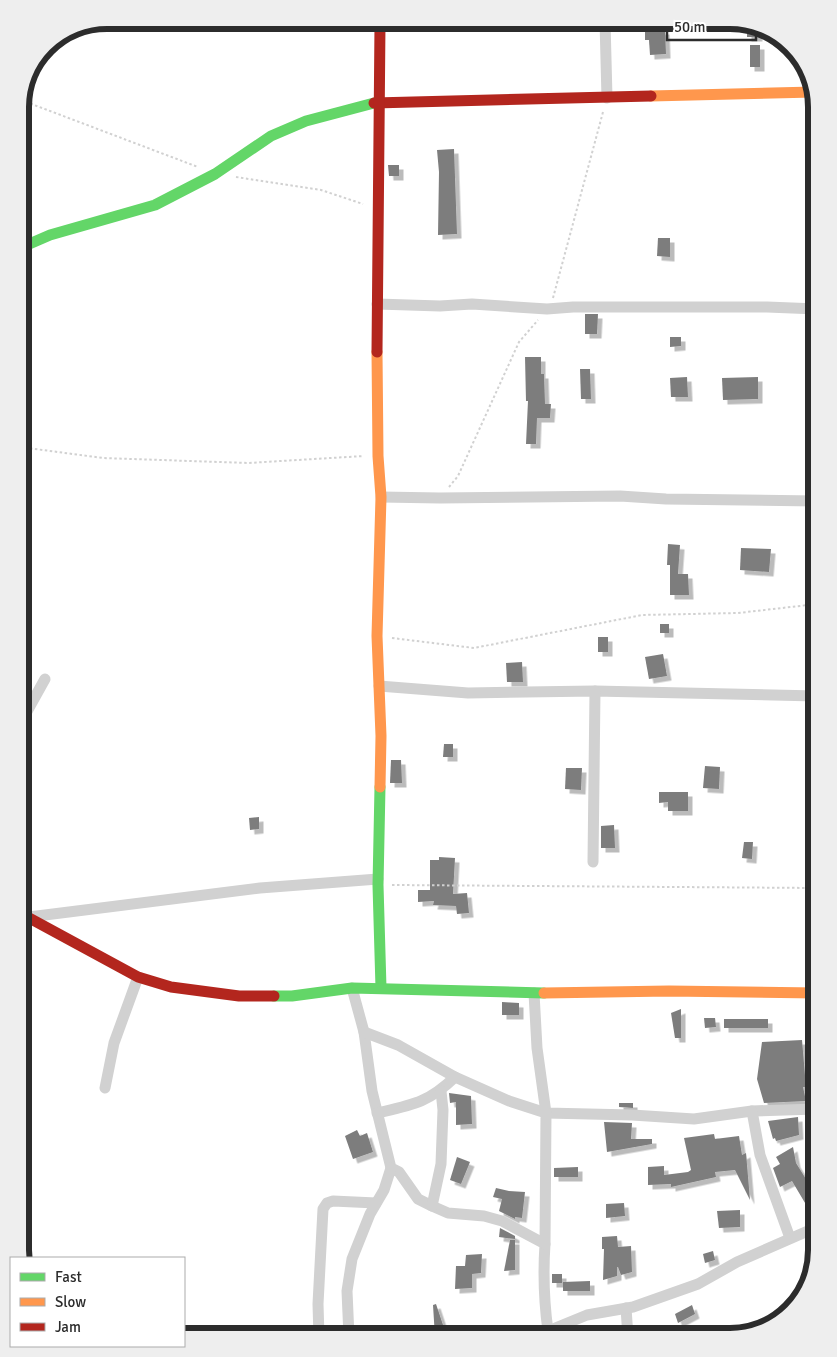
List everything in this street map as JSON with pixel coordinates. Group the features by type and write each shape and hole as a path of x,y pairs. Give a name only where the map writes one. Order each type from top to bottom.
{"street":[{"path":"380,29 377,304 378,456 381,497 377,636 381,736 378,882 381,988"},
{"path":"605,29 607,98"},
{"path":"29,244 50,235 155,205 215,174 271,136 306,121 379,102 807,92"},
{"path":"377,304 440,306 472,304 547,309 573,307 808,309"},
{"path":"381,497 620,496 666,499 808,501"},
{"path":"29,708 45,679"},
{"path":"379,686 468,693 595,691 808,696"},
{"path":"593,862 595,691"},
{"path":"29,916 37,917 260,888 378,882"},
{"path":"29,918 138,977 171,987 240,996 292,996 352,988 534,994 669,990 808,993"},
{"path":"105,1088 114,1043 138,977"},
{"path":"349,1328 347,1291 352,1259 370,1214 384,1190 391,1168 372,1091 364,1032 352,988"},
{"path":"534,994 537,1048 546,1113 543,1271 545,1328"},
{"path":"364,1032 398,1044 455,1078 509,1101 546,1113 641,1115 694,1119 752,1111 808,1113"},
{"path":"377,1113 418,1104 441,1091 455,1078"},
{"path":"432,1206 442,1164 443,1110 441,1091"},
{"path":"752,1111 760,1155 790,1238"},
{"path":"391,1168 399,1172 418,1199 432,1206 448,1213 484,1216 502,1221 545,1244"},
{"path":"319,1328 318,1304 323,1209 327,1203 333,1201 376,1203"},
{"path":"558,1328 587,1314 626,1308 672,1295 698,1284 737,1262 808,1231"},
{"path":"626,1308 627,1328"}],"path":[{"path":"29,103 198,167"},
{"path":"234,177 321,190 377,208"},
{"path":"29,448 104,458 248,463 378,456"},
{"path":"377,636 474,648 642,615 738,613 808,605"},
{"path":"378,882 808,888"}],"building":[{"path":"665,30 666,54 650,55 649,40 645,40 645,31"},
{"path":"747,30 758,34 758,37 747,37"},
{"path":"750,45 760,45 760,67 750,67"},
{"path":"454,149 457,234 438,235 439,172 437,150"},
{"path":"388,165 399,165 399,176 389,176"},
{"path":"658,238 670,238 670,257 657,256"},
{"path":"585,314 598,314 597,334 585,334"},
{"path":"670,337 681,337 681,346 670,347"},
{"path":"525,357 541,357 541,374 544,374 545,404 551,404 550,418 537,418 536,444 526,444 528,401 526,401"},
{"path":"580,369 590,369 591,399 581,399"},
{"path":"687,377 688,397 671,397 670,378"},
{"path":"758,377 758,399 723,400 722,378"},
{"path":"668,544 680,545 678,574 688,574 689,595 670,595 670,565 667,565"},
{"path":"741,548 771,549 769,572 740,570"},
{"path":"660,624 669,624 669,633 660,633"},
{"path":"598,637 608,637 608,652 598,652"},
{"path":"663,654 667,676 649,679 645,657"},
{"path":"522,662 523,682 507,682 506,663"},
{"path":"444,744 453,744 453,757 443,757"},
{"path":"391,760 401,760 402,783 390,783"},
{"path":"705,766 720,767 719,789 703,788"},
{"path":"566,768 582,768 581,790 565,789"},
{"path":"659,792 688,792 688,811 668,811 668,802 659,803"},
{"path":"259,817 259,829 250,830 249,818"},
{"path":"614,825 615,848 601,848 601,826"},
{"path":"744,842 753,842 752,859 742,858"},
{"path":"439,857 455,858 453,894 467,893 469,913 457,914 456,906 433,905 434,901 418,902 418,890 430,890 430,860 439,860"},
{"path":"502,1002 519,1003 519,1015 502,1015"},
{"path":"681,1009 681,1038 675,1038 671,1013"},
{"path":"704,1018 715,1018 716,1027 705,1028"},
{"path":"724,1019 768,1019 768,1028 724,1028"},
{"path":"802,1040 806,1087 803,1087 806,1101 764,1103 757,1079 762,1042"},
{"path":"449,1093 471,1096 472,1124 456,1125 456,1102 450,1103"},
{"path":"619,1103 633,1103 633,1108 619,1107"},
{"path":"798,1117 799,1135 776,1141 775,1138 773,1139 768,1121"},
{"path":"604,1122 632,1123 631,1139 652,1139 652,1144 607,1152"},
{"path":"357,1130 360,1136 367,1133 373,1152 353,1159 345,1136"},
{"path":"714,1134 715,1139 739,1136 742,1155 746,1153 750,1200 735,1170 715,1172 716,1177 671,1187 671,1184 648,1185 648,1167 664,1166 664,1175 691,1170 684,1138"},
{"path":"793,1147 796,1163 808,1182 808,1208 792,1181 780,1187 773,1168 780,1164 776,1157"},
{"path":"457,1157 470,1162 461,1184 450,1180"},
{"path":"578,1167 578,1177 554,1177 554,1168"},
{"path":"496,1188 525,1192 522,1218 515,1217 515,1219 499,1211 502,1199 493,1197"},
{"path":"624,1203 625,1216 606,1218 606,1204"},
{"path":"740,1210 740,1227 719,1228 717,1211"},
{"path":"500,1228 515,1236 515,1239 499,1237"},
{"path":"617,1236 618,1247 631,1246 632,1272 621,1275 617,1267 617,1276 603,1280 604,1249 602,1249 602,1237"},
{"path":"510,1240 515,1240 515,1270 504,1271"},
{"path":"713,1251 715,1260 705,1263 703,1254"},
{"path":"482,1254 481,1273 472,1274 472,1288 455,1289 456,1266 465,1266 466,1255"},
{"path":"552,1274 562,1274 562,1283 552,1283"},
{"path":"590,1281 590,1291 563,1291 563,1282"},
{"path":"436,1304 444,1328 434,1328 433,1305"},
{"path":"692,1305 695,1314 678,1323 675,1314"},
{"path":"513,1326 513,1328 499,1328"}],"traffic: fast":[{"path":"29,244 50,235 155,205 215,174 271,136 306,121 374,103"},
{"path":"380,787 378,885 381,988"},
{"path":"274,996 292,996 352,988 544,993"}],"traffic: slow":[{"path":"651,96 807,92"},
{"path":"377,352 378,456 381,497 377,636 381,736 380,787"},
{"path":"544,993 669,991 808,993"}],"traffic: jam":[{"path":"377,352 380,29"},
{"path":"374,103 651,96"},
{"path":"29,918 138,977 171,987 239,996 274,996"}]}
